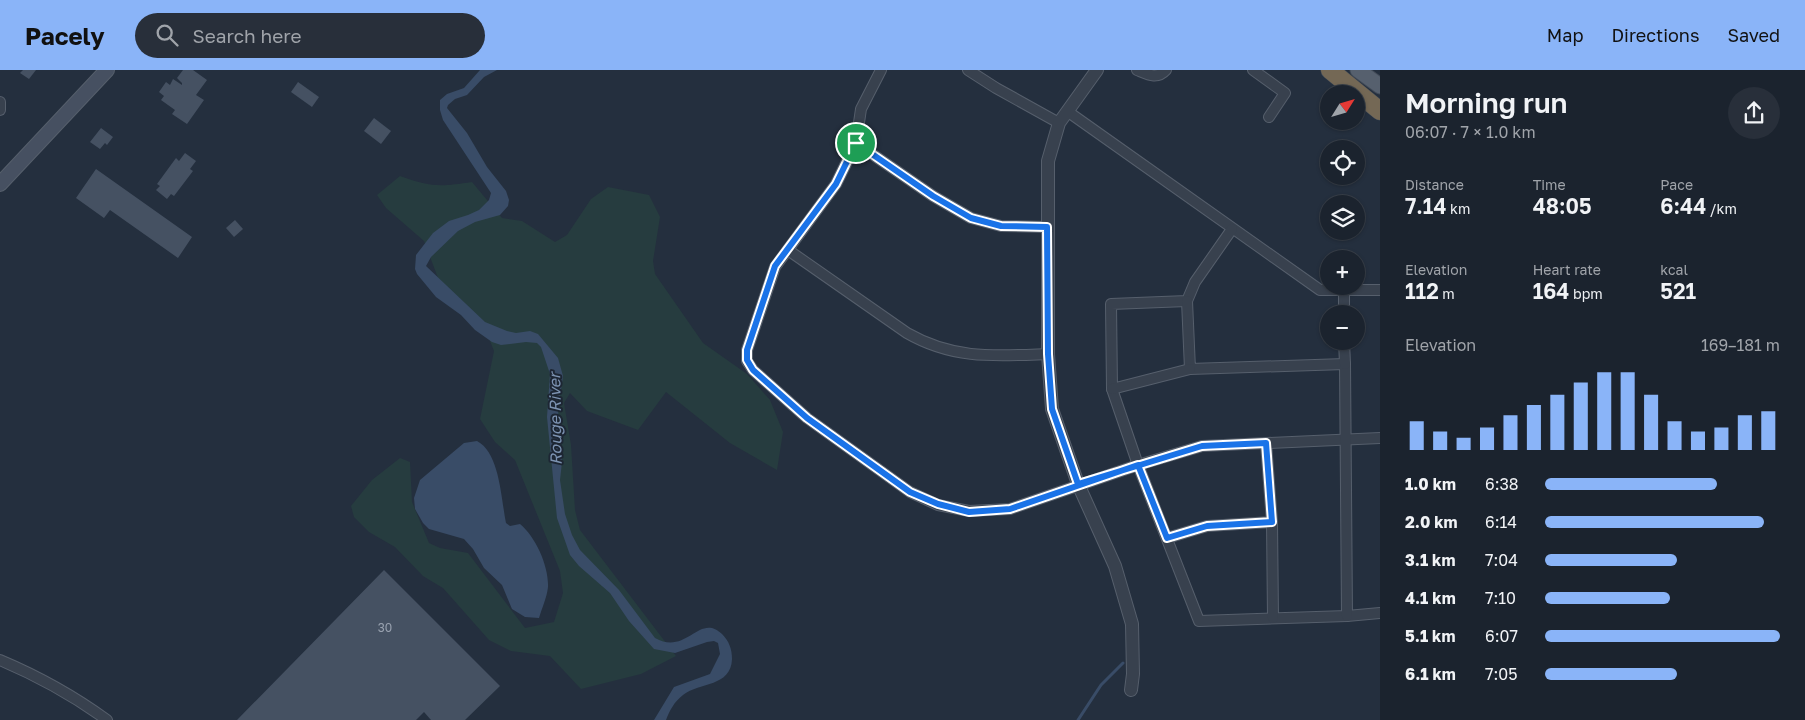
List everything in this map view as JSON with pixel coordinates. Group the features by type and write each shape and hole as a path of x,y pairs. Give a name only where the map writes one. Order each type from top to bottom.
{"highway":[{"path":"1330,70 1380,111"}],"main road":[{"path":"0,184 107,70"},
{"path":"1358,70 1380,86"}],"street":[{"path":"881,70 861,108 856,143 836,184 775,266 747,350 747,360 753,370 807,418 910,492 938,504 969,512 1010,509 1078,484 1202,446 1380,438"},
{"path":"968,70 1059,123"},
{"path":"1136,70 1152,76 1164,73 1166,70"},
{"path":"1253,70 1285,93 1269,117"},
{"path":"1095,71 1059,123 1048,161 1048,354 1052,409 1078,484 1116,566 1132,624 1133,674 1131,690"},
{"path":"0,102 0,110"},
{"path":"1067,111 1320,290"},
{"path":"856,143 933,196 971,218 1001,226 1047,227"},
{"path":"1190,369 1186,301 1195,282 1232,229"},
{"path":"788,250 906,334 926,344 956,353 984,356 1048,354"},
{"path":"1365,290 1380,290"},
{"path":"1186,301 1111,304 1112,389 1138,465 1199,621 1347,616 1380,613"},
{"path":"1344,350 1347,616"},
{"path":"1112,389 1190,369 1345,364"},
{"path":"1266,443 1272,522 1273,618"},
{"path":"1167,538 1207,526 1272,522"},
{"path":"0,660 84,703 107,720"}],"green space":[{"path":"400,176 435,185 472,182 502,218 522,221 555,242 567,235 591,199 608,187 649,195 660,217 653,261 655,274 703,343 747,374 770,400 783,432 777,470 730,443 666,392 638,430 587,411 570,393 564,403 571,445 575,510 580,530 676,656 641,674 581,689 550,656 511,651 489,640 443,588 423,576 395,547 369,532 354,517 351,506 372,480 400,458 410,462 412,502 429,543 440,548 468,553 525,628 554,622 563,593 560,571 515,460 495,442 480,419 494,351 488,336 443,291 424,241 386,208 377,195"}],"water":[{"name":"Rouge River","path":"480,70 497,70 484,77 467,95 455,99 447,108 467,133 487,167 506,191 509,200 508,206 500,215 475,222 458,231 431,257 426,266 485,322 507,331 516,333 530,331 538,334 558,358 563,376 558,410 562,462 560,480 565,514 572,535 580,550 619,590 655,638 666,642 676,642 706,628 714,629 722,634 728,642 732,659 726,675 714,683 683,695 677,700 666,720 654,720 674,687 710,674 720,654 718,643 714,641 707,642 675,653 654,649 629,621 610,593 579,566 570,555 557,518 547,417 550,374 541,347 537,343 526,342 501,345 492,342 475,330 461,315 436,297 415,269 416,255 433,233 449,221 479,210 489,200 491,193 443,120 440,110 440,100 447,94 464,88"},
{"path":"477,441 485,447 495,466 506,523 510,526 520,524 526,530 536,544 544,562 548,587 539,618 525,617 512,609 502,585 484,568 473,549 464,539 429,529 415,509 414,498 420,480 464,443"}],"building":[{"path":"23,70 36,70 29,79 20,73"},
{"path":"183,70 193,70 207,80 196,95 204,100 187,124 172,114 175,110 161,100 164,96 159,92 166,82 170,85 173,79 182,85 177,78"},
{"path":"298,82 319,97 312,107 291,92"},
{"path":"374,118 391,131 381,144 364,131"},
{"path":"101,128 113,137 107,145 105,143 100,149 90,142"},
{"path":"185,153 196,161 190,169 193,171 174,196 171,194 167,199 156,190 160,186 157,184 176,158 179,161"},
{"path":"96,169 192,237 178,258 110,210 104,218 76,198"},
{"path":"235,220 243,229 234,237 226,228"},
{"path":"384,570 500,686 465,720 431,720 424,712 416,720 237,720"}],"waterway":[{"path":"1078,720 1101,685 1123,663"}],"route":[{"path":"856,143 836,184 775,266 747,350 747,360 753,370 807,418 910,492 938,504 969,512 1010,509 1078,484 1138,465 1167,538 1207,526 1272,522 1266,443 1202,446 1138,465 1078,484 1052,409 1048,354 1047,227 1001,226 971,218 933,196 856,143"}]}
